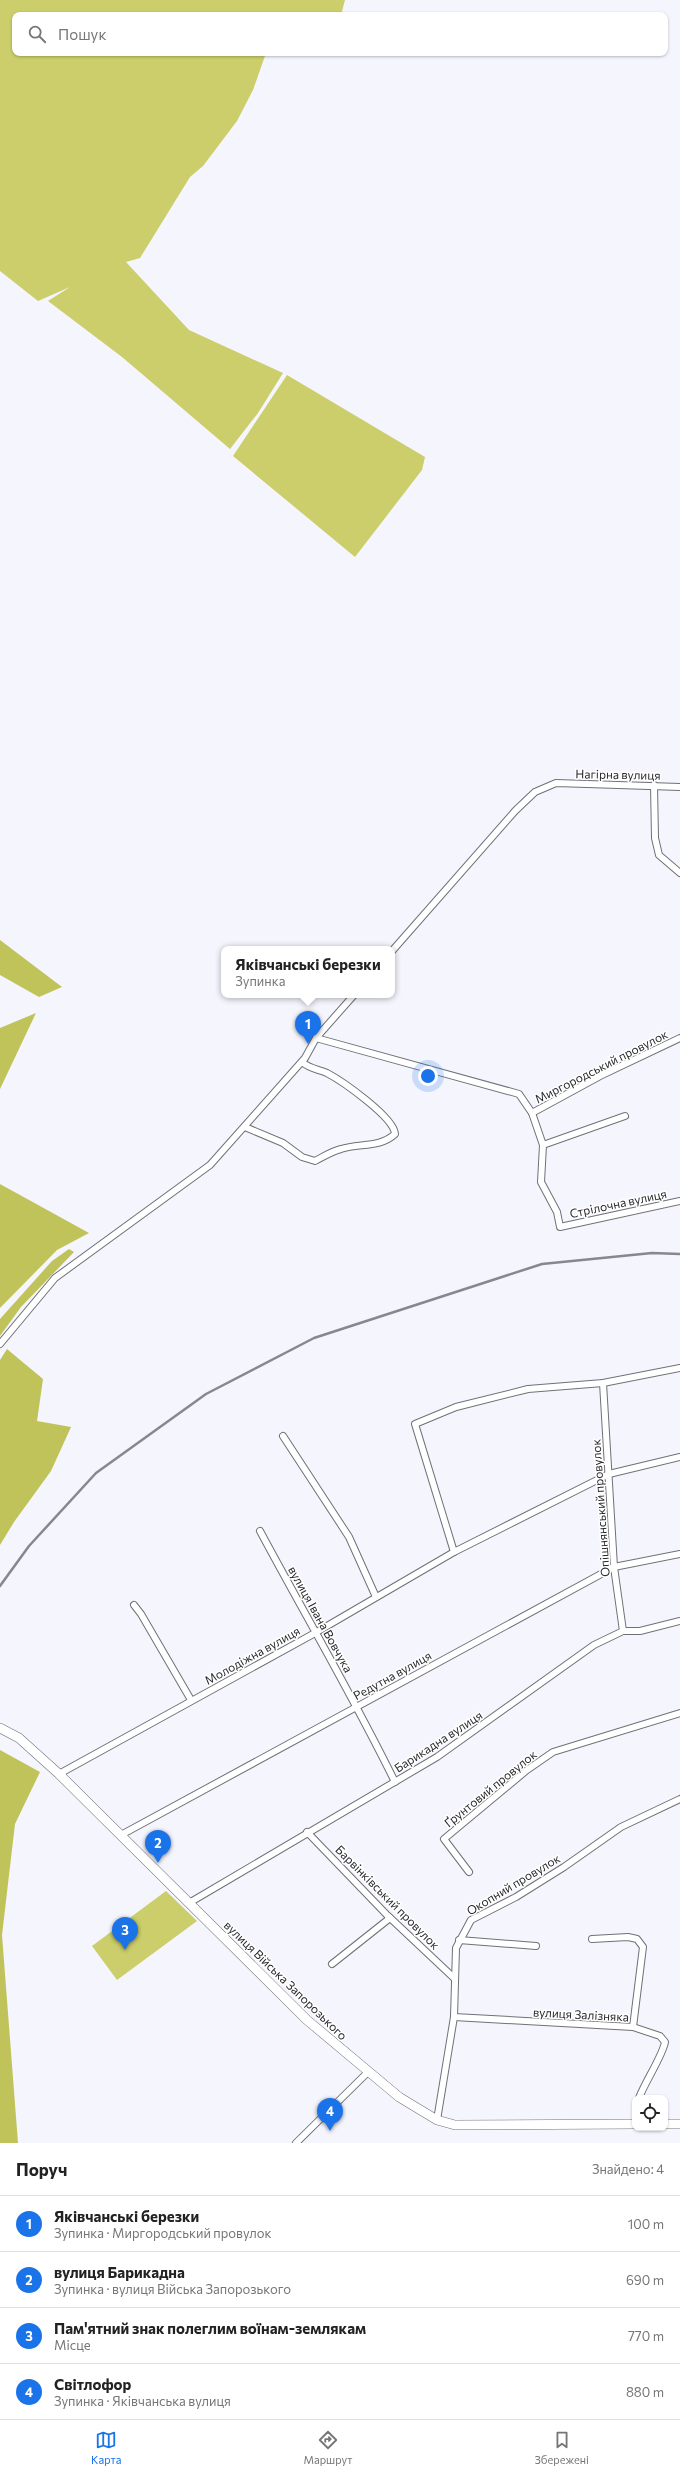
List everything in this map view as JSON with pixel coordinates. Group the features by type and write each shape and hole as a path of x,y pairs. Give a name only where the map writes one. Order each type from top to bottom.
{"street":[{"name":"Нагірна вулиця","path":"395,949 515,811 535,792 556,783 598,786 654,785 680,787"},
{"path":"654,785 655,838 659,855 680,874"},
{"path":"0,1344 55,1278 210,1165 302,1062 316,1038 351,998"},
{"name":"Миргородський провулок","path":"316,1038 519,1094 532,1113 543,1145 541,1182 557,1212 560,1227"},
{"name":"Миргородський провулок","path":"532,1113 600,1076 680,1038"},
{"path":"244,1127 278,1141 302,1157 315,1160 335,1150 365,1147 395,1134 391,1123 350,1088 326,1073 308,1067 302,1062"},
{"path":"543,1145 625,1116"},
{"name":"Стрілочна вулиця","path":"560,1227 680,1201"},
{"path":"454,1552 415,1424 456,1407 528,1389 603,1383 680,1368"},
{"name":"Опішнянський провулок","path":"603,1383 614,1566 623,1631"},
{"path":"283,1436 349,1537 376,1597"},
{"name":"Молодіжна вулиця","path":"59,1774 315,1633 454,1552 609,1474 680,1457"},
{"name":"вулиця Івана Вовчука","path":"260,1531 315,1633 358,1706 395,1782"},
{"name":"Редутна вулиця","path":"121,1835 614,1566 680,1554"},
{"path":"134,1605 141,1614 191,1700"},
{"name":"Барикадна вулиця","path":"189,1903 307,1832 437,1757 594,1645 623,1631 640,1631 680,1621"},
{"name":"Ґрунтовий провулок","path":"469,1872 444,1839 526,1770 553,1752 680,1713"},
{"name":"вулиця Війська Запорозького","path":"0,1728 19,1738 59,1774 307,2020 399,2097 437,2120 455,2124 486,2126 632,2124"},
{"name":"Окопний провулок","path":"437,2120 454,2017 456,1948 471,1920 516,1897 552,1875 621,1827 680,1799"},
{"name":"Барвінківський провулок","path":"307,1832 390,1918 454,1978"},
{"path":"332,1964 390,1918"},
{"path":"592,1939 628,1937 638,1939 643,1947 633,2027"},
{"path":"459,1940 536,1946"},
{"name":"вулиця Залізняка","path":"454,2017 633,2027 660,2036 665,2042 664,2049 647,2078 640,2095"},
{"path":"296,2143 368,2072"},
{"path":"668,2124 680,2124"}],"shaded area":[{"path":"0,0 345,0 342,12 12,12 12,56 265,56 253,90 237,121 203,166 190,177 140,258 126,262 189,330 283,373 258,413 230,449 122,357 48,301 70,287 38,301 0,271"},
{"path":"287,375 425,457 422,470 355,557 233,456"},
{"path":"0,940 62,987 39,997 0,975"},
{"path":"36,1013 0,1089 0,1028"},
{"path":"0,1184 89,1233 57,1250 0,1308"},
{"path":"69,1249 74,1252 21,1307 0,1336 0,1319 52,1261"},
{"path":"7,1349 43,1379 37,1421 71,1427 51,1471 14,1522 0,1545 0,1360"},
{"path":"0,1750 40,1772 15,1824 2,1935 18,2143 0,2143"},
{"path":"166,1891 197,1921 117,1980 92,1946"}],"railway":[{"path":"0,1586 29,1546 96,1473 206,1394 314,1338 542,1264 652,1253 680,1254"}],"place":[{"name":"Яківчанські березки","path":"308,1044"},
{"name":"вулиця Барикадна","path":"158,1863"},
{"name":"Пам'ятний знак полеглим воїнам-землякам","path":"125,1950"},
{"name":"Світлофор","path":"330,2131"}]}
